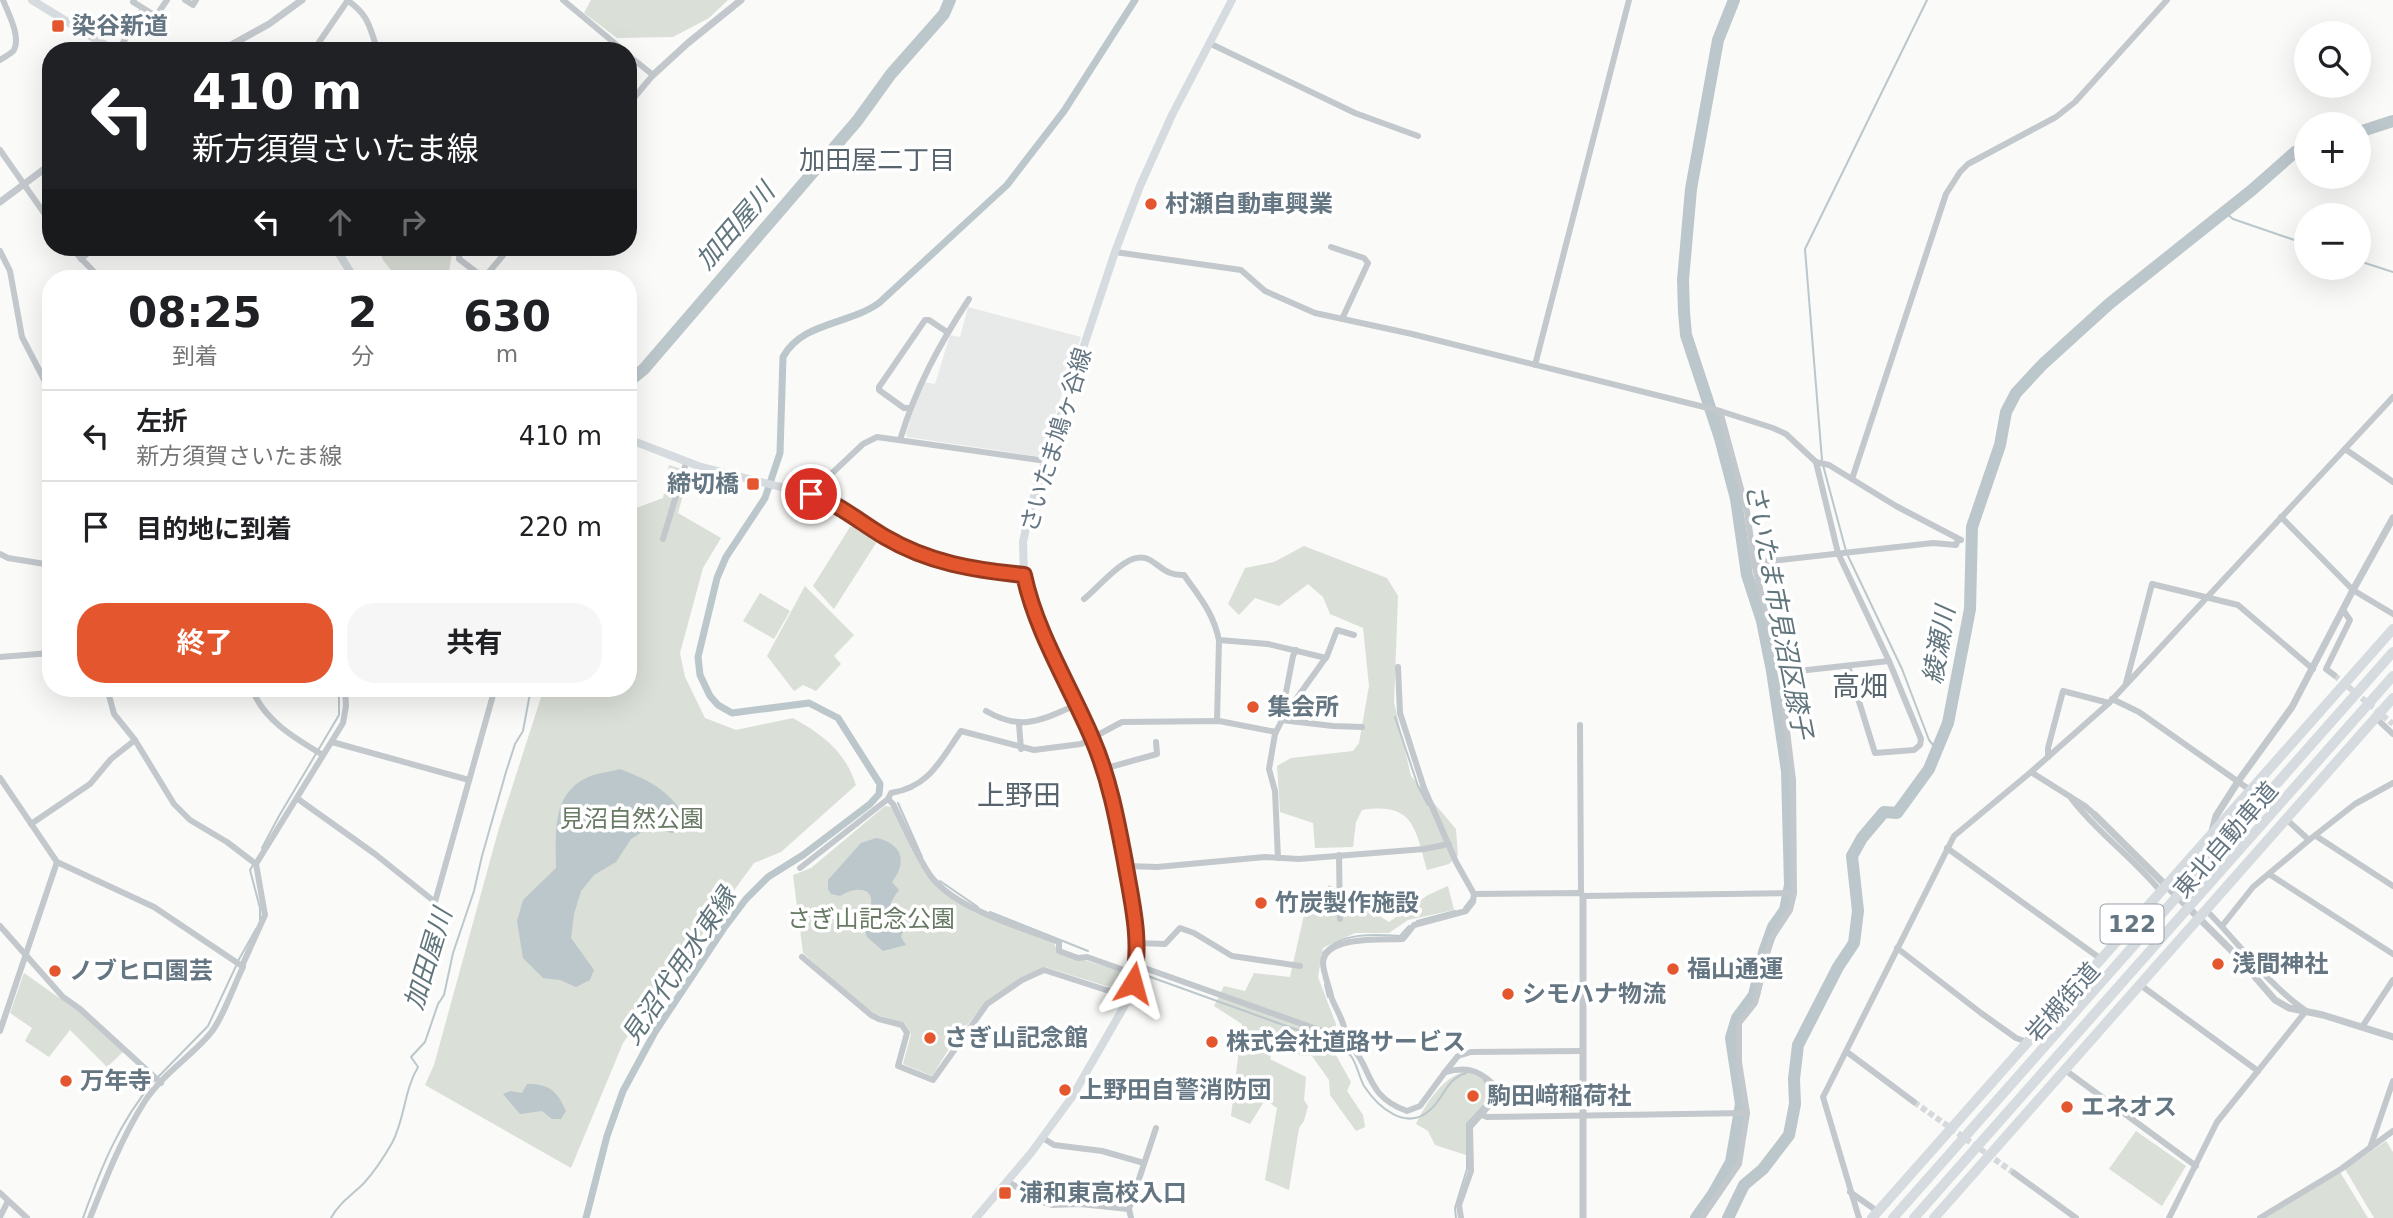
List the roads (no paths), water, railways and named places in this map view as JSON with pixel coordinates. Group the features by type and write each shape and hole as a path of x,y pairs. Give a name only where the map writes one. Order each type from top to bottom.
{"highway":[{"name":"岩槻街道","path":"1875,1215 2393,629"},
{"name":"東北自動車道","path":"1893,1218 2393,652"},
{"name":"東北自動車道","path":"1914,1218 2393,676"},
{"name":"岩槻街道","path":"1937,1216 2393,698"}],"main road":[{"path":"32,0 101,42"},
{"name":"さいたま鳩ヶ谷線","path":"977,1218 1043,1138 1072,1097 1118,1019 1130,993 1138,943 1135,913 1114,806 1093,740 1032,608 1024,575 1026,526 1115,252 1154,152 1232,0"},
{"path":"637,443 716,472 778,484 811,494 923,556 959,567 1024,575"}],"street":[{"path":"0,60 12,53 16,41 3,0"},
{"path":"134,0 133,2 156,16 167,0"},
{"path":"186,0 193,5 196,0"},
{"path":"236,42 269,24 302,0"},
{"path":"319,42 348,0 370,24 375,42"},
{"path":"564,0 613,42"},
{"path":"637,94 653,75 688,43 741,0"},
{"path":"1535,365 1629,0"},
{"path":"1852,479 1946,194 1960,172 1968,164 2056,117 2075,102 2168,0"},
{"path":"122,42 143,9"},
{"path":"1209,43 1355,113 1418,136"},
{"path":"637,62 653,75"},
{"path":"0,150 42,210"},
{"path":"0,202 42,170"},
{"path":"1331,247 1364,258 1368,263 1342,319"},
{"path":"0,251 10,271 22,337 42,376"},
{"path":"1115,252 1241,270 1265,291 1315,313 1412,334 1715,410 1786,434 1820,463 1960,540 1956,545 1933,544 1901,549 1838,552 1754,564"},
{"path":"78,256 92,270"},
{"path":"81,259 84,256"},
{"path":"459,256 459,259 473,270"},
{"path":"491,270 502,256"},
{"path":"900,440 919,384 947,332 969,299"},
{"path":"909,408 904,408 879,390 879,387 925,320 947,332"},
{"path":"1859,1218 1823,1097 1954,836 2110,701 2393,397"},
{"path":"1702,1218 1739,1164 1743,1113 1739,1023 1755,1003 1771,939 1790,910 1794,893 1793,780 1780,673 1754,564 1747,511 1715,410"},
{"path":"811,494 870,439 877,437 1046,461"},
{"path":"2345,449 2393,482"},
{"path":"663,539 686,463"},
{"path":"1820,463 1838,552 1889,661 1921,739 1920,745 1914,750 1875,753 1848,666"},
{"path":"2281,517 2353,590 2393,614"},
{"path":"2210,836 2216,816 2292,707 2393,518"},
{"path":"0,554 8,558 42,564"},
{"path":"1084,599 1137,556 1143,557 1166,573 1184,575 1210,611 1219,640 1217,721"},
{"path":"2125,685 2152,584 2238,605 2313,669"},
{"path":"2334,675 2326,669 2350,620 2343,610"},
{"path":"1280,722 1326,658 1337,630 1354,635"},
{"path":"1219,640 1254,642 1326,658"},
{"path":"1278,858 1275,791 1269,769 1270,752 1280,722 1296,650"},
{"path":"0,657 42,654"},
{"path":"1780,673 1889,661"},
{"path":"1339,1037 1344,1027 1332,999 1323,962 1327,952 1338,944 1362,940 1403,939 1414,925 1466,911 1473,902 1474,894 1424,788 1404,727 1400,713 1398,667"},
{"path":"2048,757 2063,691 2110,701 2139,712 2250,790"},
{"path":"0,778 57,862 155,907 242,966 265,915 256,864 227,842 190,820 174,804 135,740 114,714 109,697"},
{"path":"255,697 265,713 323,755"},
{"path":"256,864 343,723 346,697"},
{"path":"298,799 375,854 435,902 492,697"},
{"path":"986,711 1002,720 1019,724 1041,720 1076,705"},
{"path":"2376,718 2393,734"},
{"path":"800,868 888,799 891,793 913,787 931,773 961,731 1021,749 1051,749 1093,740 1122,722 1217,721 1276,732"},
{"path":"1280,722 1362,727"},
{"path":"1019,724 1021,749"},
{"path":"1580,724 1583,1218"},
{"path":"31,824 89,784 111,760 135,740"},
{"path":"1103,769 1157,754 1156,742"},
{"path":"332,743 469,780"},
{"path":"2031,772 2095,815 2236,955 2275,1000 2289,1008 2393,1037"},
{"path":"2222,926 2253,887 2356,804 2393,783"},
{"path":"2071,797 2084,815 2148,876 2161,892"},
{"path":"888,799 933,879 946,891 981,912 1059,942 1059,951 1078,958 1087,957 1135,969 1339,1037 1351,1044 1376,1091 1395,1107 1407,1111 1420,1106 1458,1056 1471,1052 1582,1051"},
{"path":"2286,819 2393,886"},
{"path":"1125,866 1157,867 1254,858 1298,859 1424,849 1449,844"},
{"path":"1947,848 2101,960"},
{"path":"1339,855 1340,919"},
{"path":"0,1031 57,862"},
{"path":"2269,874 2393,954"},
{"path":"1474,894 1794,893"},
{"path":"2206,910 2271,983 2306,1011"},
{"path":"0,926 63,997 80,1009 161,1083"},
{"path":"1138,943 1165,944 1180,928 1194,933 1232,956 1300,966"},
{"path":"1897,948 1981,1013 2016,1038 2027,1042"},
{"path":"802,957 871,1015 902,1025 906,1033 898,1066 933,1080 987,1004 1022,980 1044,970 1106,990 1130,993"},
{"path":"90,1218 109,1169 146,1099 211,1032 243,967"},
{"path":"2362,1027 2393,980"},
{"path":"2139,984 2258,1071"},
{"path":"2169,1218 2217,1122 2306,1011"},
{"path":"1847,1052 1914,1102"},
{"path":"1445,1072 1469,1068 1482,1073 1492,1083 1494,1100 1470,1127 1471,1171 1459,1205 1461,1218"},
{"path":"2065,1070 2196,1166"},
{"path":"2370,1148 2393,1081"},
{"path":"1480,1114 1487,1117 1743,1113"},
{"path":"1131,1218 1129,1209 1156,1128"},
{"path":"2260,1218 2341,1169 2393,1131"},
{"path":"1043,1138 1054,1145 1102,1151 1144,1163"},
{"path":"2014,1173 2076,1218"},
{"path":"1007,1181 1039,1202 1052,1205 1080,1204 1129,1209"},
{"path":"1850,1192 1875,1215"},
{"path":"0,1193 26,1218"},
{"path":"0,1217 8,1200"}],"waterway":[{"name":"加田屋川","path":"637,375 857,121 891,74 944,14 950,0"},
{"name":"見沼代用水東縁","path":"586,1218 607,1136 623,1091 655,1032 724,928 746,899 768,877 803,855 870,804 879,794 880,784 838,718 809,703 732,713 718,705 710,696 700,675 698,657 717,578 726,557 765,498 780,453 783,357 791,346 814,330 854,316 879,303 1007,185 1064,111 1135,0"},
{"name":"さいたま市見沼区膝子","path":"1696,1218 1731,1162 1741,1104 1731,1038 1737,1018 1754,995 1764,952 1773,927 1785,910 1790,885 1787,771 1772,671 1762,621 1747,575 1736,499 1720,438 1686,335 1684,312 1683,280 1691,189 1718,40 1734,0"},
{"path":"1822,460 1805,249 1927,0"},
{"name":"綾瀬川","path":"2371,128 2393,121"},
{"name":"綾瀬川","path":"1728,1218 1744,1185 1763,1169 1789,1135 1795,1104 1794,1079 1798,1045 1838,967 1854,943 1858,911 1852,856 1862,838 1884,812 1897,813 1929,769 1948,723 1970,609 1972,527 2000,445 2006,412 2016,393 2043,364 2109,304 2252,190 2294,153"},
{"path":"2221,213 2294,240"},
{"path":"2371,265 2393,272"},
{"path":"1823,465 1846,551"},
{"path":"1848,556 1902,669 1929,740 1938,751"},
{"name":"見沼代用水東縁","path":"262,848 339,715 339,697"},
{"name":"加田屋川","path":"331,1218 342,1203 372,1174 392,1143 400,1124 410,1085 418,1067 411,1057 425,1042 438,1004 444,995 453,953 474,891 506,772 515,744 523,731 529,697"},
{"path":"1395,717 1418,786 1428,805"},
{"path":"898,803 922,857"},
{"name":"見沼代用水東縁","path":"253,865 250,870 260,908 260,920"},
{"path":"940,881 978,907"},
{"path":"1464,908 1471,899"},
{"path":"1417,921 1455,911"},
{"path":"990,912 1088,951"},
{"path":"1323,953 1330,946 1349,938 1370,935 1400,936 1409,926"},
{"name":"見沼代用水東縁","path":"238,961 256,929"},
{"name":"見沼代用水東縁","path":"158,1077 208,1026 236,966"},
{"path":"1145,975 1339,1045 1353,1059 1370,1094 1385,1109 1402,1118 1421,1116 1430,1110 1449,1084 1466,1073"},
{"path":"1325,985 1328,997"},
{"path":"1456,1218 1455,1208 1467,1169 1467,1124 1490,1099 1489,1086 1484,1080"},
{"name":"見沼代用水東縁","path":"83,1218 104,1163 121,1129 154,1081"}],"tunnel":[{"path":"2334,675 2393,724"},
{"path":"1914,1102 2014,1173"}],"place":[{"name":"染谷新道","path":"58,26"},
{"name":"村瀬自動車興業","path":"1151,204"},
{"name":"締切橋","path":"753,484"},
{"name":"集会所","path":"1253,707"},
{"name":"竹炭製作施設","path":"1261,903"},
{"name":"浅間神社","path":"2218,964"},
{"name":"福山通運","path":"1673,969"},
{"name":"ノブヒロ園芸","path":"55,971"},
{"name":"シモハナ物流","path":"1508,994"},
{"name":"さぎ山記念館","path":"930,1038"},
{"name":"株式会社道路サービス","path":"1212,1042"},
{"name":"万年寺","path":"66,1081"},
{"name":"上野田自警消防団","path":"1065,1090"},
{"name":"駒田﨑稲荷社","path":"1473,1096"},
{"name":"エネオス","path":"2067,1107"},
{"name":"浦和東高校入口","path":"1005,1193"}],"district":[{"name":"加田屋二丁目","path":"877,160"},
{"name":"高畑","path":"1860,686"},
{"name":"上野田","path":"1019,795"}],"park label":[{"name":"見沼自然公園","path":"632,819"},
{"name":"さぎ山記念公園","path":"871,919"}]}
